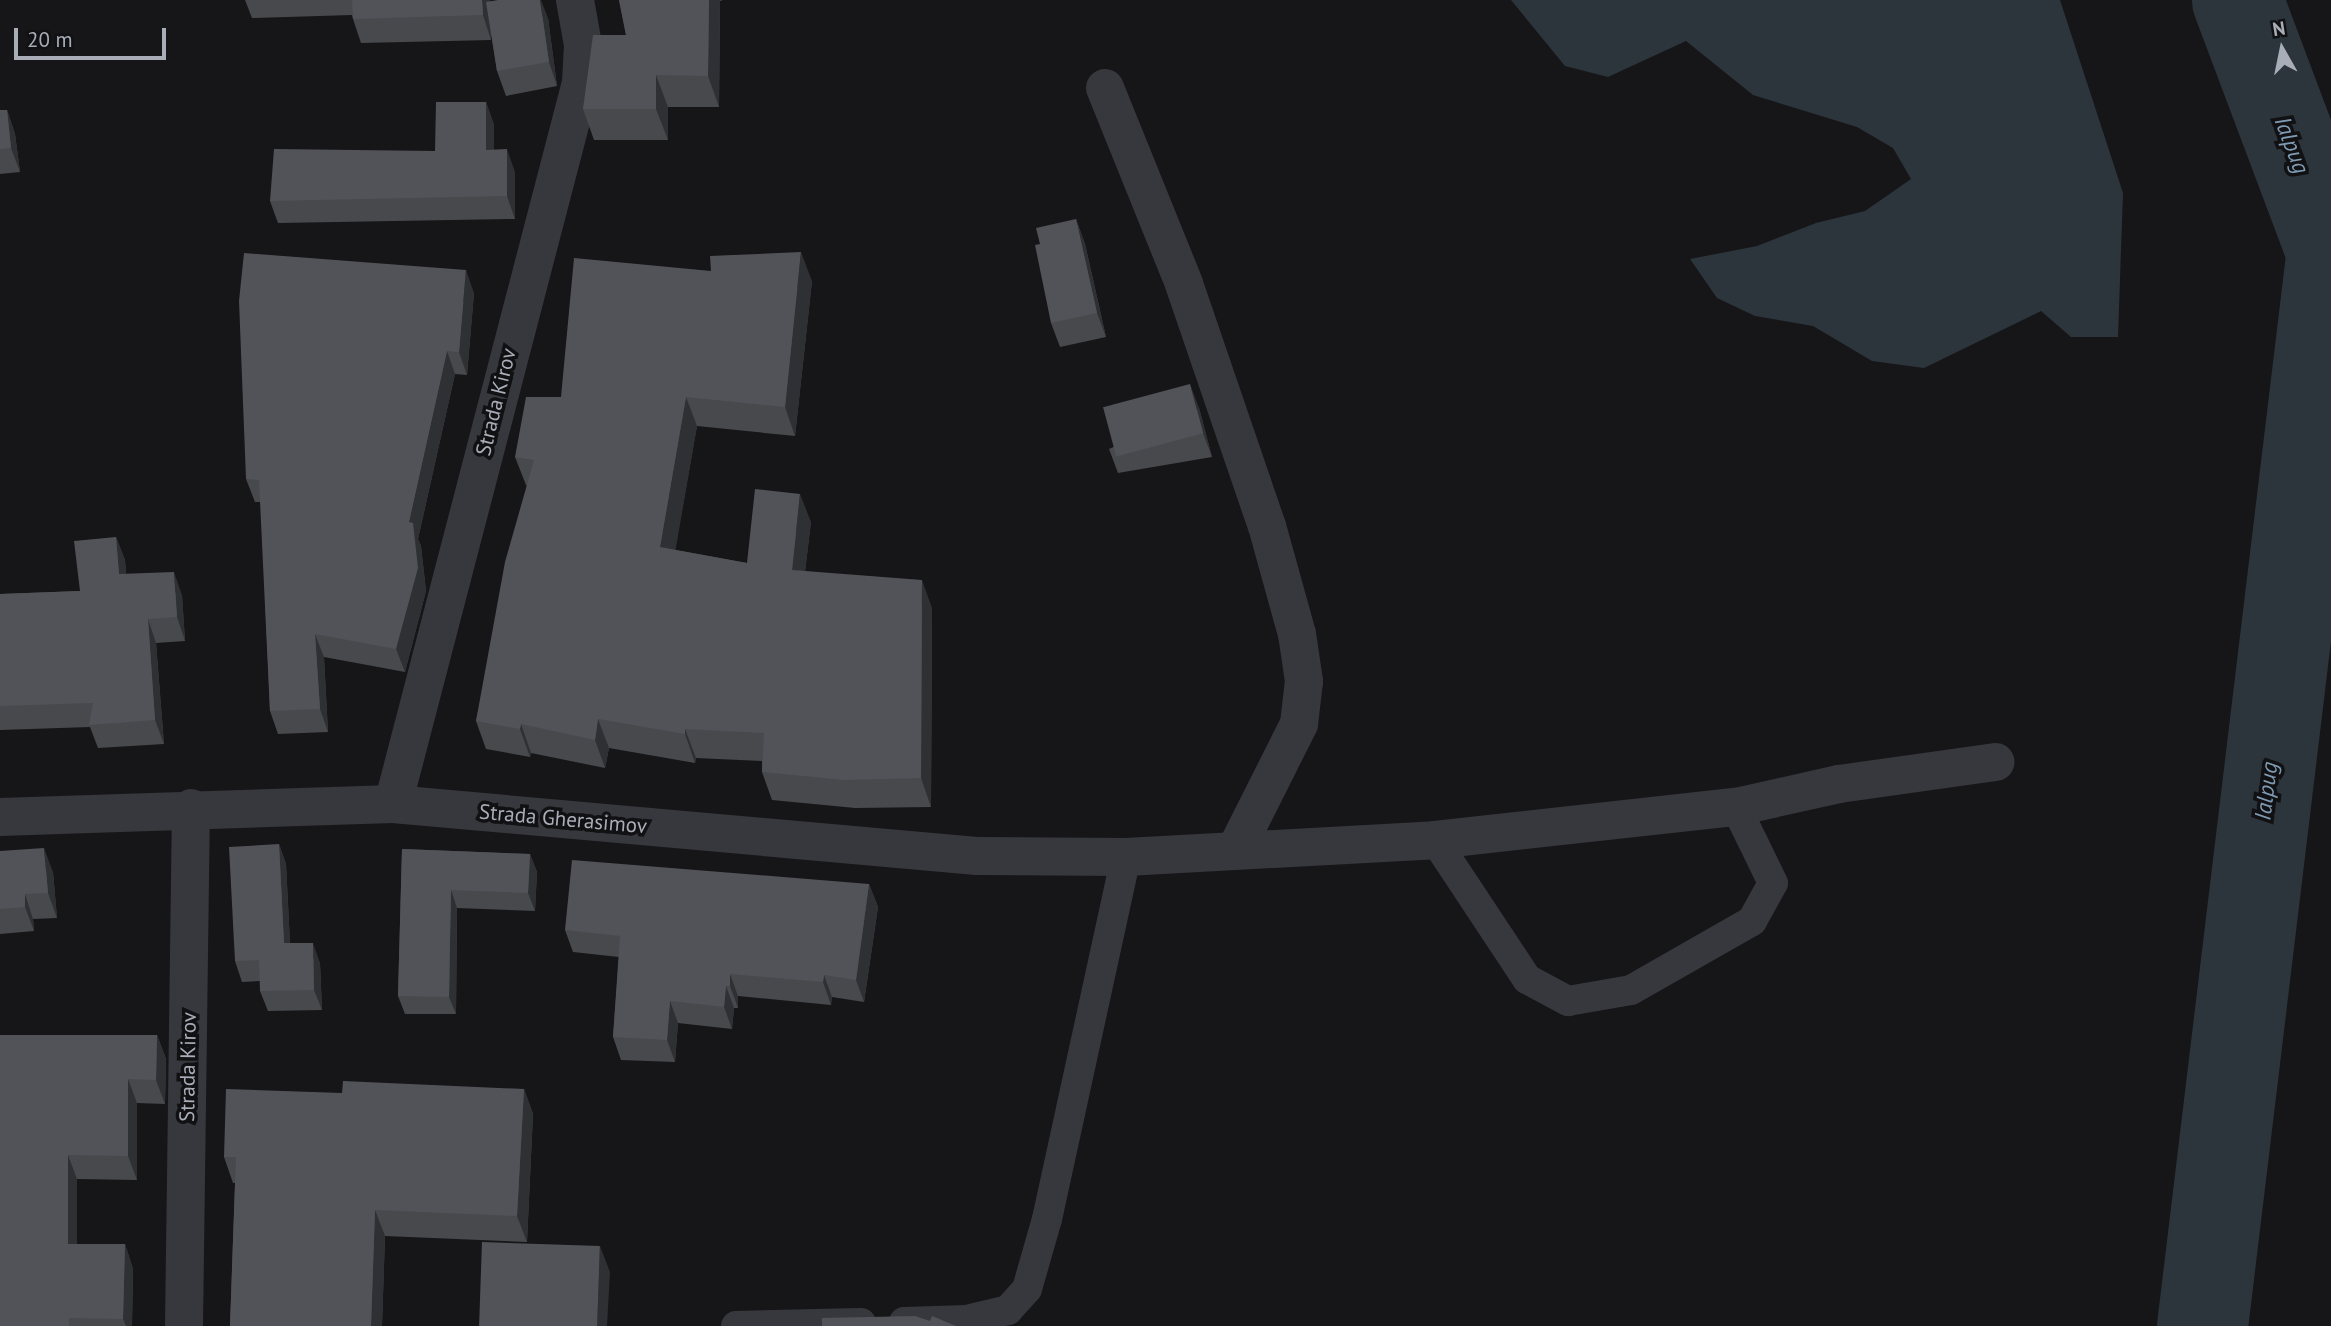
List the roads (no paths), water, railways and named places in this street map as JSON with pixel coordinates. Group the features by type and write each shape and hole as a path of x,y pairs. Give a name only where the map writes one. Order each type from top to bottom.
{"street":[{"name":"Strada Kirov","path":"393,804 581,83 583,45 575,0"},
{"path":"1105,88 1184,284 1267,526 1297,634 1304,681 1298,724 1235,851"},
{"name":"Strada Gherasimov","path":"0,817 191,808 393,804 977,856 1126,857 1435,840 1736,807 1839,784 1995,762"},
{"name":"Strada Kirov","path":"184,1326 191,808"}],"lane":[{"path":"1435,840 1527,979 1568,1001 1631,990 1752,921 1773,883 1736,807"},
{"path":"736,1326 966,1320 1009,1310 1027,1289 1048,1219 1126,857"}],"waterway":[{"name":"Ialpug","path":"2237,0 2331,250"},
{"name":"Ialpug","path":"2202,1326 2331,257"}]}
